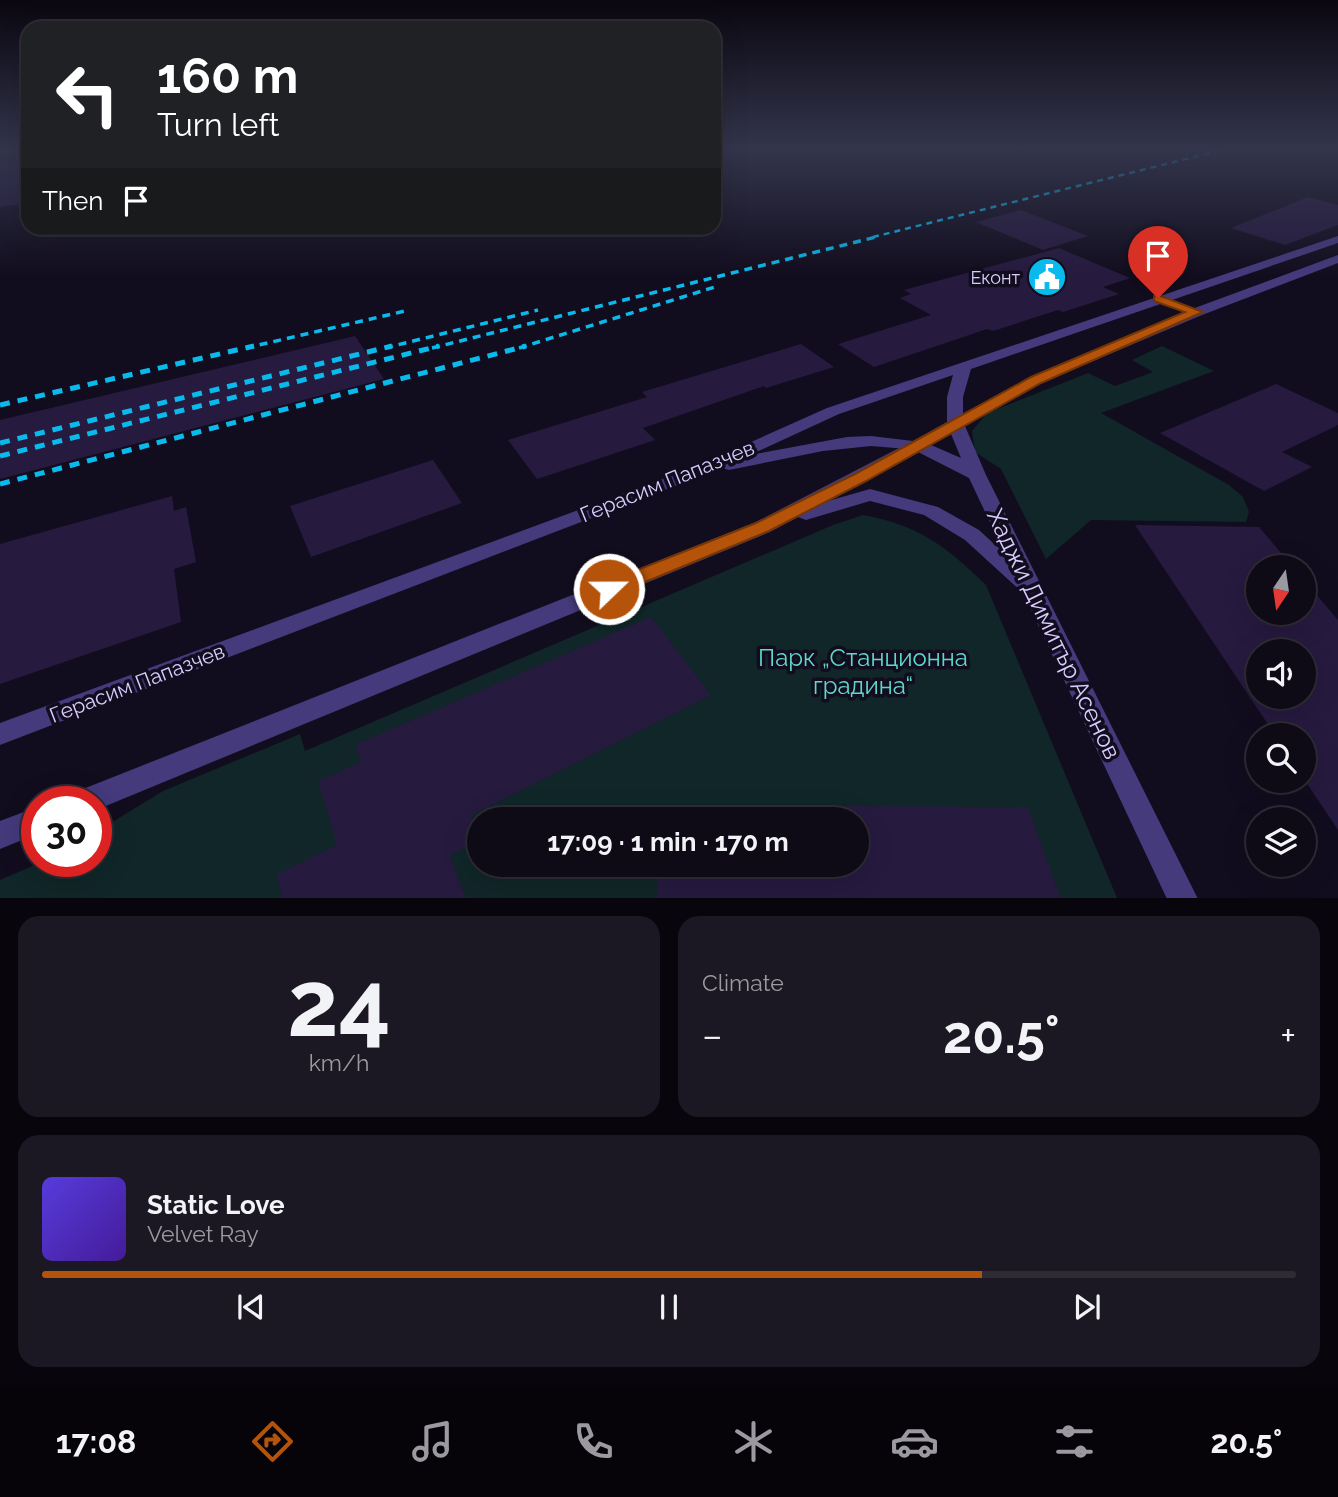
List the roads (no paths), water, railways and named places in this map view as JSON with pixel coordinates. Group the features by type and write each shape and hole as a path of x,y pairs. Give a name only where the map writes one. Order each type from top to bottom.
{"street":[{"name":"Герасим Папазчев","path":"0,734 701,471 833,411 1158,298 1338,239"},
{"path":"762,527 1036,380 1197,312 1338,259"},
{"path":"1158,298 1197,312"},
{"name":"Хаджи Димитър Асенов","path":"965,365 953,393 956,424 977,475 1182,898"},
{"path":"701,471 862,442 916,446 945,456 977,475"},
{"path":"112,790 762,527 870,495 931,511 972,535 1034,592"},
{"path":"0,835 21,826"}],"railway":[{"path":"873,237 1054,192"},
{"path":"432,348 880,236"},
{"path":"522,347 718,286"},
{"path":"385,348 538,310"},
{"path":"246,348 405,311"},
{"path":"0,405 254,346"},
{"path":"0,443 392,346"},
{"path":"0,456 439,346"},
{"path":"0,484 522,347"}],"place":[{"name":"Еконт","path":"1047,277"}],"park label":[{"name":"Парк „Станционна градина“","path":"863,671"}]}
